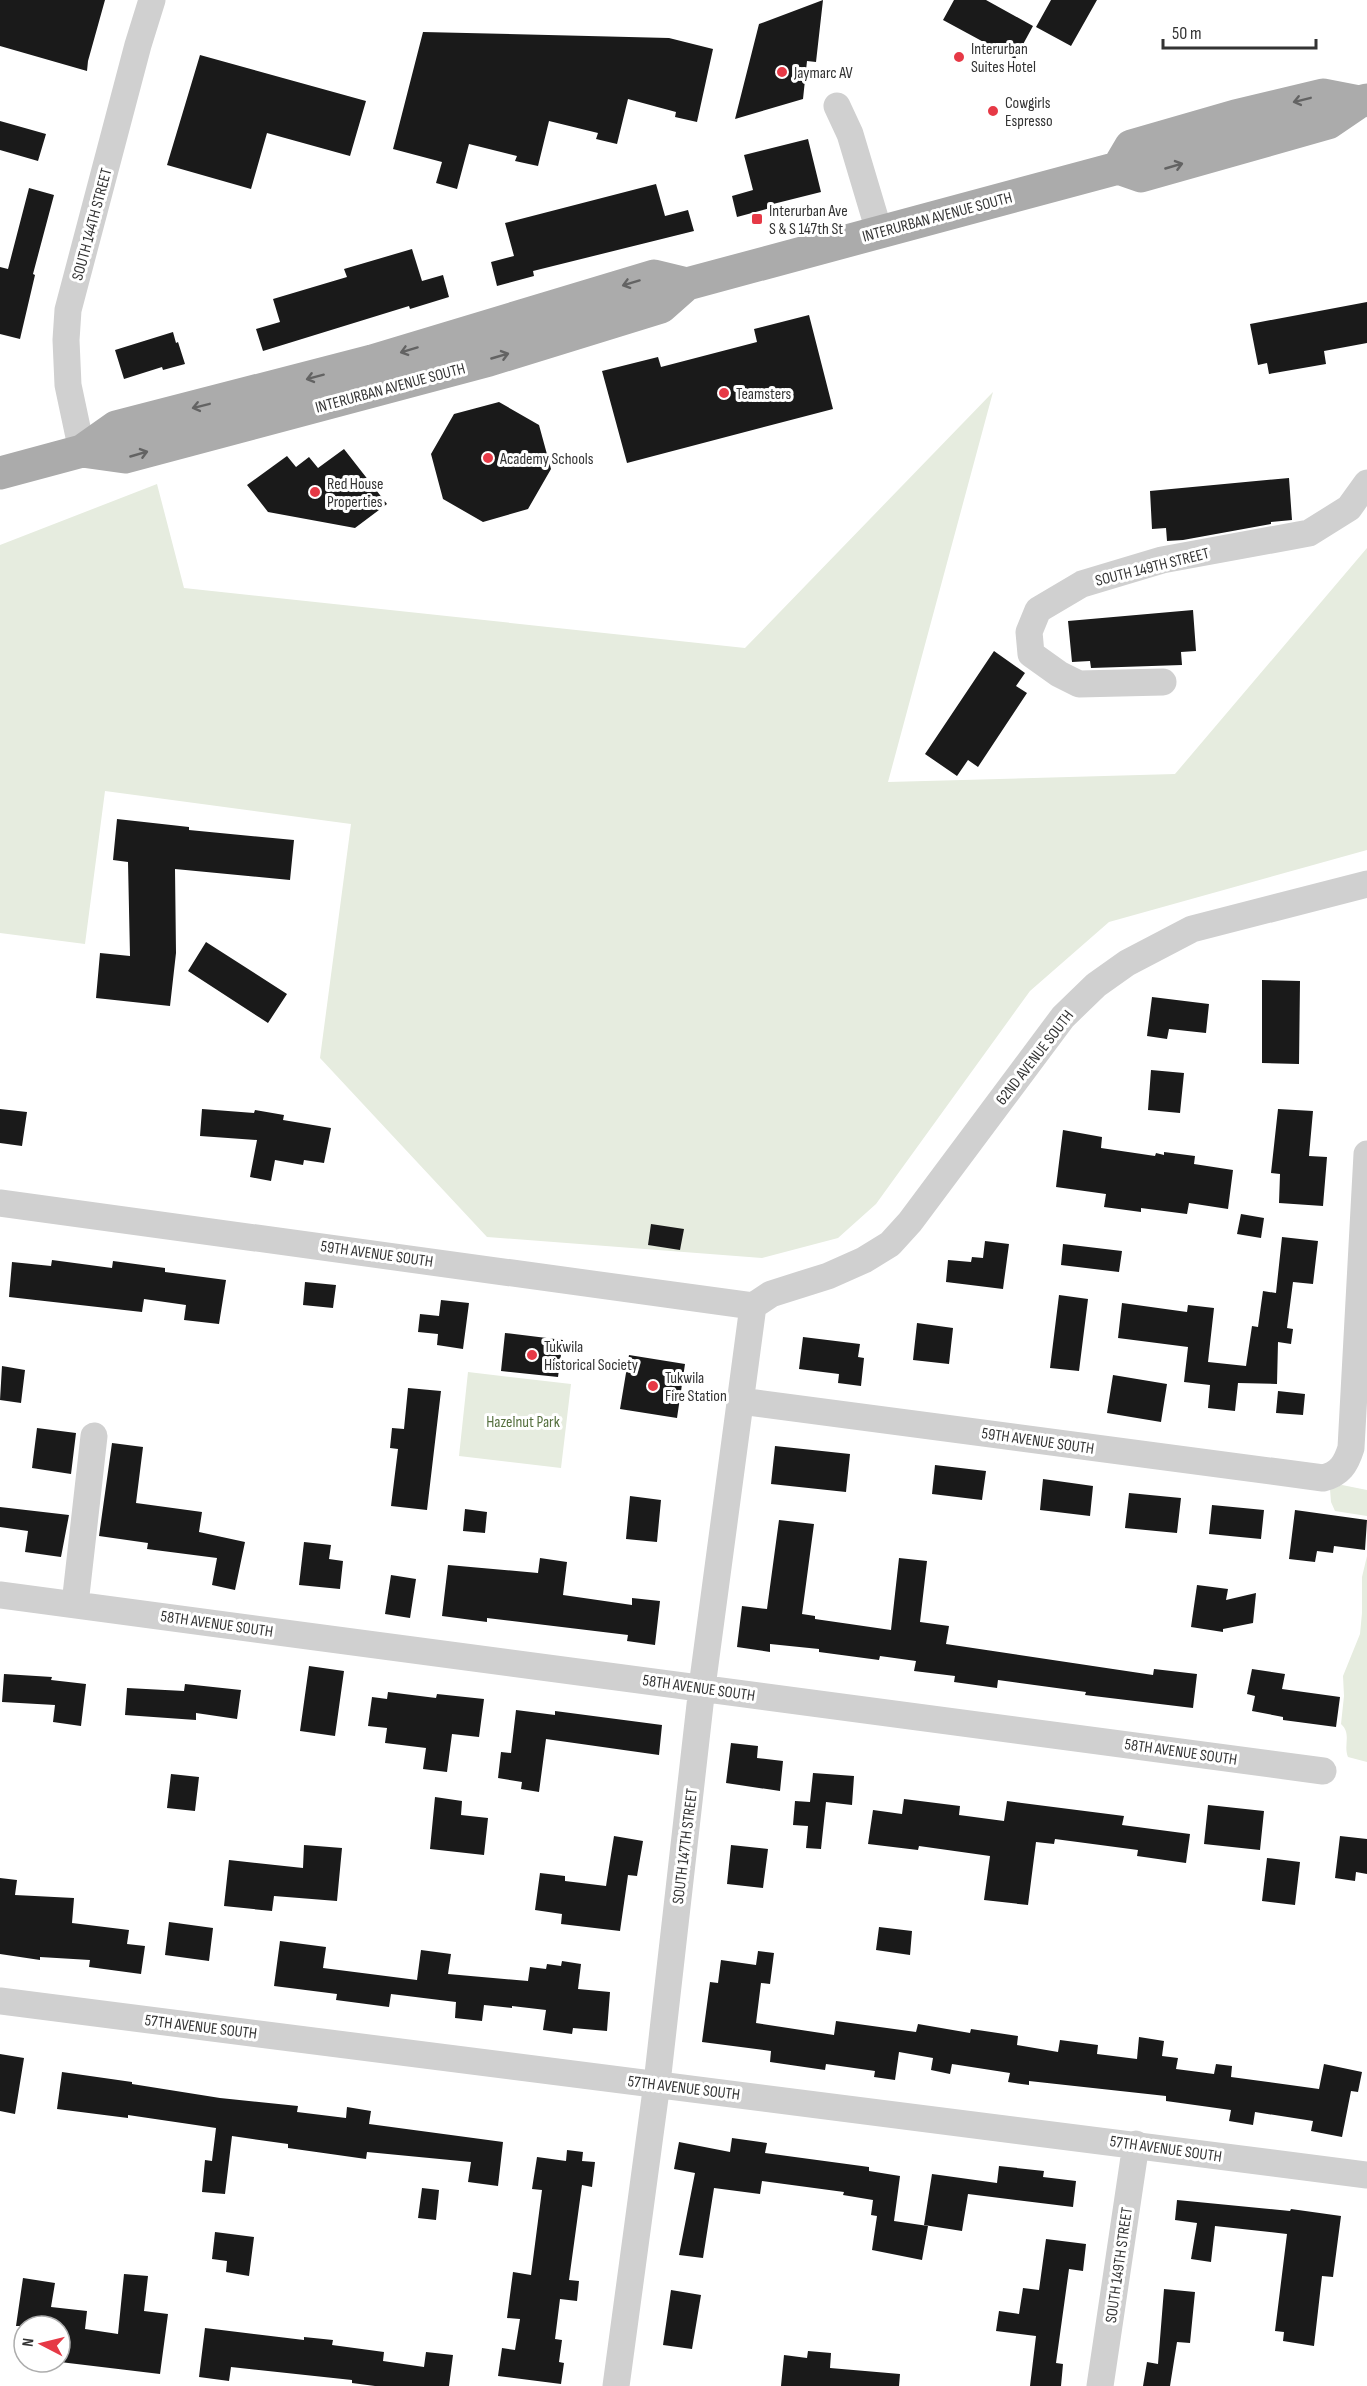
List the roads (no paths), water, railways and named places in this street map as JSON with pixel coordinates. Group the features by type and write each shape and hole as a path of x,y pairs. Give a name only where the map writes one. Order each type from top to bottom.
{"main road":[{"name":"INTERURBAN AVENUE SOUTH","path":"0,473 82,451 116,427 372,361 654,276 687,284 1118,168 1131,146 1235,116 1323,95 1363,101"}],"street":[{"name":"SOUTH 144TH STREET","path":"82,451 68,384 66,340 68,310 152,0"},
{"path":"837,106 850,134 879,231"},
{"name":"SOUTH 149TH STREET","path":"1163,682 1079,684 1059,674 1031,654 1029,632 1038,610 1082,584 1162,560 1309,533 1349,508 1367,483"},
{"name":"62ND AVENUE SOUTH","path":"753,1306 771,1294 846,1268 890,1244 910,1222 1063,1017 1095,985 1127,963 1192,929 1367,884"},
{"name":"59TH AVENUE SOUTH","path":"741,1401 1323,1478 1335,1475 1346,1462 1351,1448 1367,1154"},
{"name":"59TH AVENUE SOUTH","path":"0,1203 753,1306"},
{"name":"SOUTH 147TH STREET","path":"615,2386 657,2084 702,1687 753,1306"},
{"path":"75,1604 94,1436"},
{"name":"58TH AVENUE SOUTH","path":"0,1595 1323,1771"},
{"name":"57TH AVENUE SOUTH","path":"0,2001 1367,2175"},
{"name":"SOUTH 149TH STREET","path":"1100,2386 1136,2144"}],"place":[{"name":"Interurban Suites Hotel","path":"959,57"},
{"name":"Jaymarc AV","path":"782,72"},
{"name":"Cowgirls Espresso","path":"993,111"},
{"name":"Interurban Ave S & S 147th St","path":"757,219"},
{"name":"Teamsters","path":"724,393"},
{"name":"Academy Schools","path":"488,458"},
{"name":"Red House Properties","path":"315,492"},
{"name":"Tukwila Historical Society","path":"532,1355"},
{"name":"Tukwila Fire Station","path":"653,1386"}],"park label":[{"name":"Hazelnut Park","path":"523,1421"}]}
